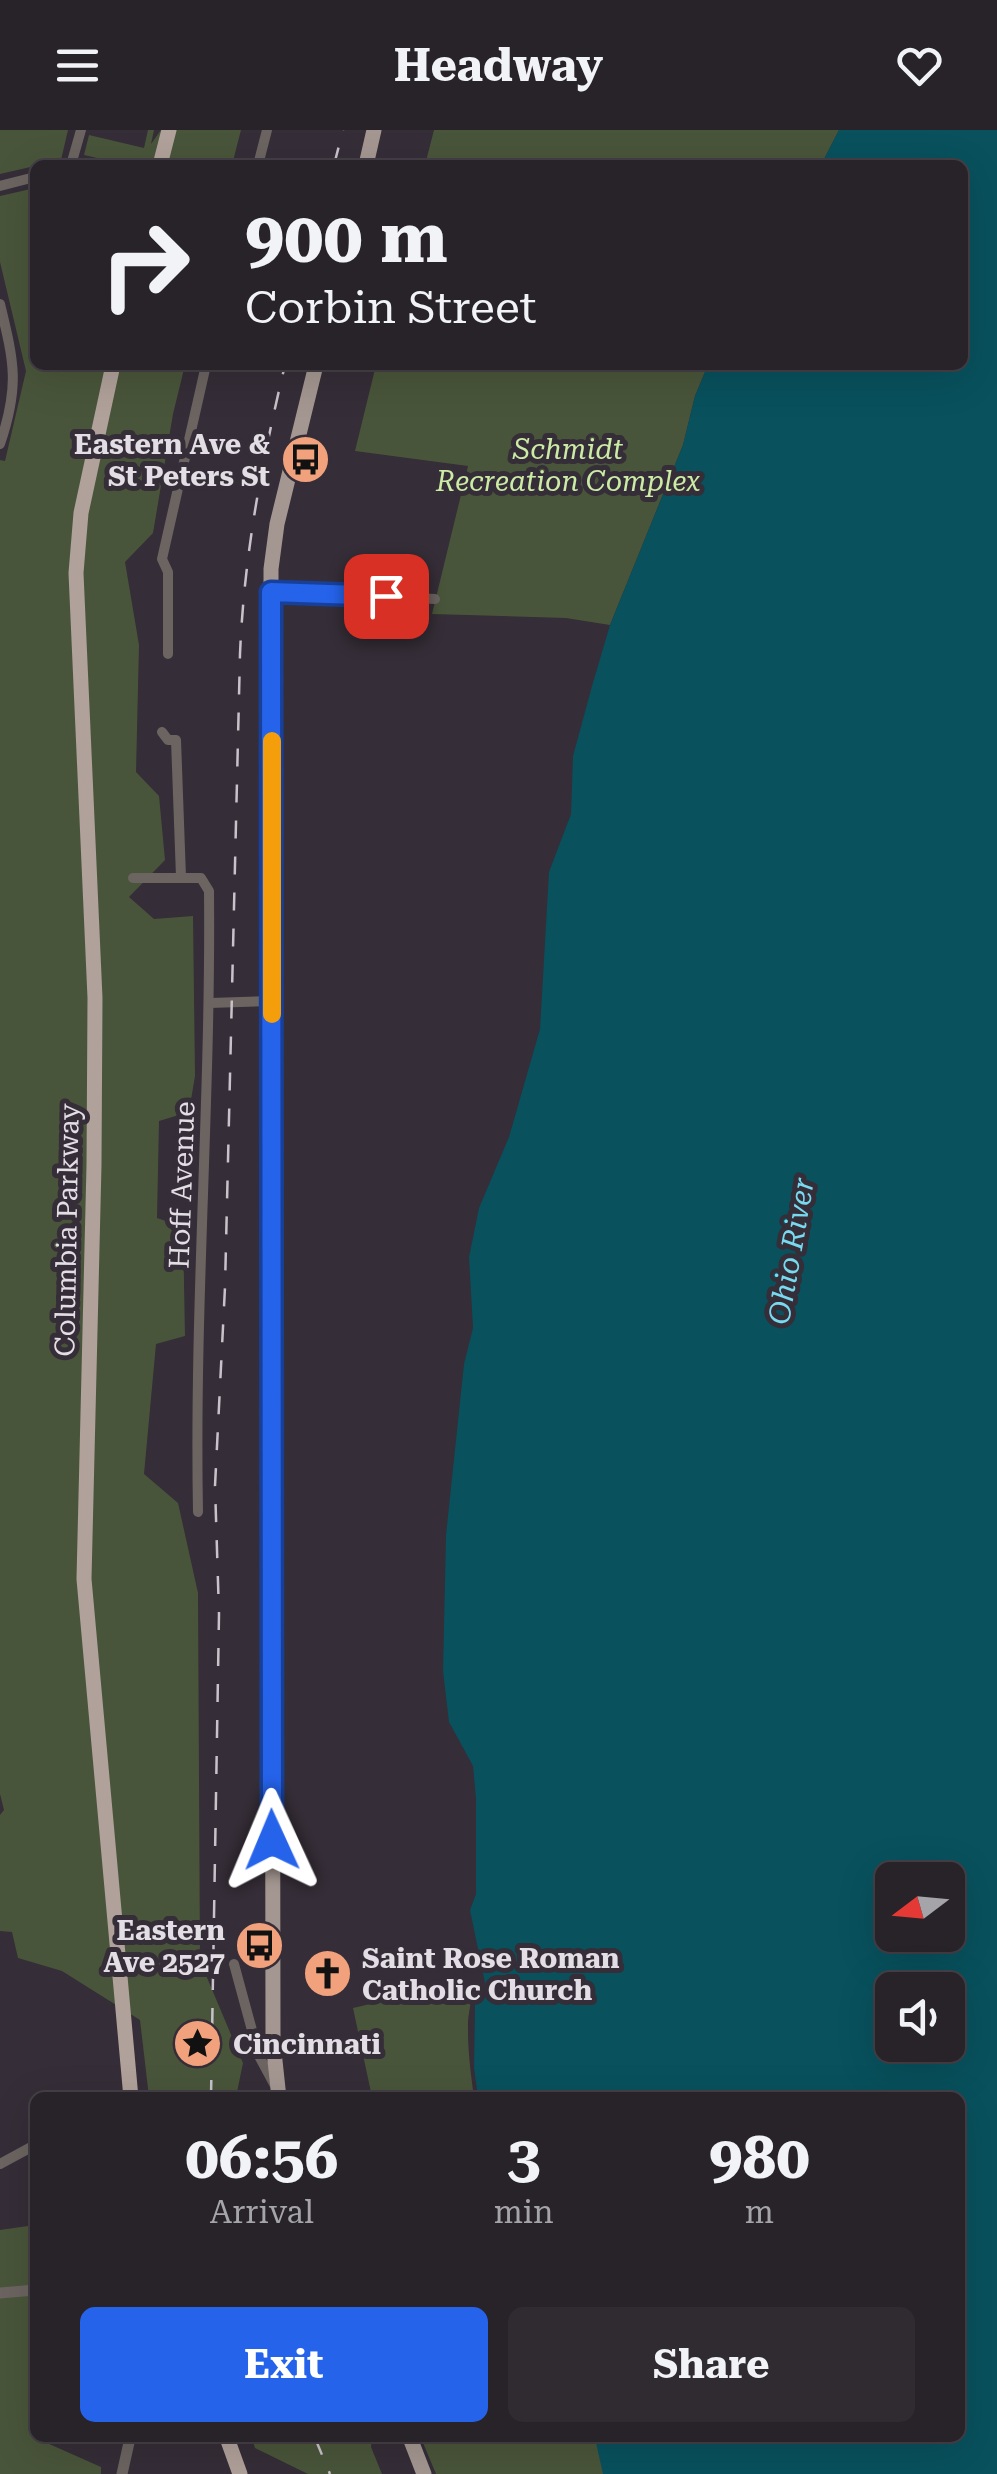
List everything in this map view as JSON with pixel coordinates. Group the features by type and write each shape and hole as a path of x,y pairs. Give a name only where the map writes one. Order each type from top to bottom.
{"highway":[{"path":"161,160 169,130"},
{"name":"Columbia Parkway","path":"113,370 80,513 76,573 95,998 84,1579 129,2092"},
{"path":"228,2442 240,2474"}],"main road":[{"path":"367,160 374,130"},
{"path":"277,2091 271,1681 271,592 277,524 315,370"},
{"path":"412,2442 424,2474"}],"street":[{"path":"77,160 81,130"},
{"path":"259,160 267,130"},
{"path":"0,186 30,178"},
{"path":"0,304 15,380 14,398 0,444"},
{"path":"168,654 168,572 162,558 205,370"},
{"path":"271,592 435,599"},
{"path":"134,878 183,877 176,740 168,740 162,732"},
{"name":"Hoff Avenue","path":"183,877 201,878 208,886 210,1003 196,1421 198,1512"},
{"path":"210,1003 272,1000"},
{"path":"234,1964 259,2056 277,2091"},
{"path":"0,2164 30,2148"},
{"path":"0,2293 30,2290"},
{"path":"122,2474 129,2442"}],"green space":[{"path":"0,130 68,130 61,160 30,160 30,167 0,174"},
{"path":"148,130 154,130 151,144 161,130 241,130 233,160 100,160 84,155 89,135 144,148"},
{"path":"434,130 839,130 824,160 426,160"},
{"path":"30,189 30,370 184,370 153,533 125,562 139,645 136,772 159,796 165,860 129,897 154,919 193,916 195,1076 189,1112 159,1121 157,1218 183,1227 185,1336 156,1344 144,1474 178,1503 198,1593 200,1961 243,2063 237,2092 148,2092 140,2020 62,1971 18,1958 12,1932 0,1931 0,1815 4,1810 0,1794 0,460 5,461 26,371 0,262 0,196"},
{"name":"Schmidt Recreation Complex","path":"375,370 706,370 683,445 610,625 566,618 432,614 468,466 355,451"},
{"path":"468,1981 474,2092 371,2092 353,2008"},
{"path":"30,2226 30,2442 47,2442 101,2467 101,2474 0,2474 0,2230"},
{"path":"253,2442 372,2442 382,2474 308,2474 255,2448"},
{"path":"423,2442 611,2442 622,2474 436,2474"}],"water":[{"name":"Ohio River","path":"839,130 997,130 997,2474 603,2474 596,2442 965,2442 965,2092 477,2092 475,2004 485,1983 470,1910 476,1894 476,1799 473,1766 449,1722 443,1671 446,1535 464,1364 473,1328 469,1257 479,1208 509,1137 540,1029 549,872 571,814 573,756 610,625 683,445 706,370 968,370 968,160 824,160"}],"railway":[{"path":"335,160 343,130"},
{"path":"211,2092 219,1614 215,1486 225,1287 240,654 255,508 284,370"},
{"path":"317,2442 330,2474"}],"slow traffic":[{"path":"272,741 272,1014"}],"place":[{"name":"Eastern Ave & St Peters St","path":"305,460"},
{"name":"Eastern Ave 2527","path":"260,1946"},
{"name":"Saint Rose Roman Catholic Church","path":"327,1974"},
{"name":"Cincinnati","path":"198,2044"}],"route":[{"path":"272,1840 271,592 386,596"}]}
